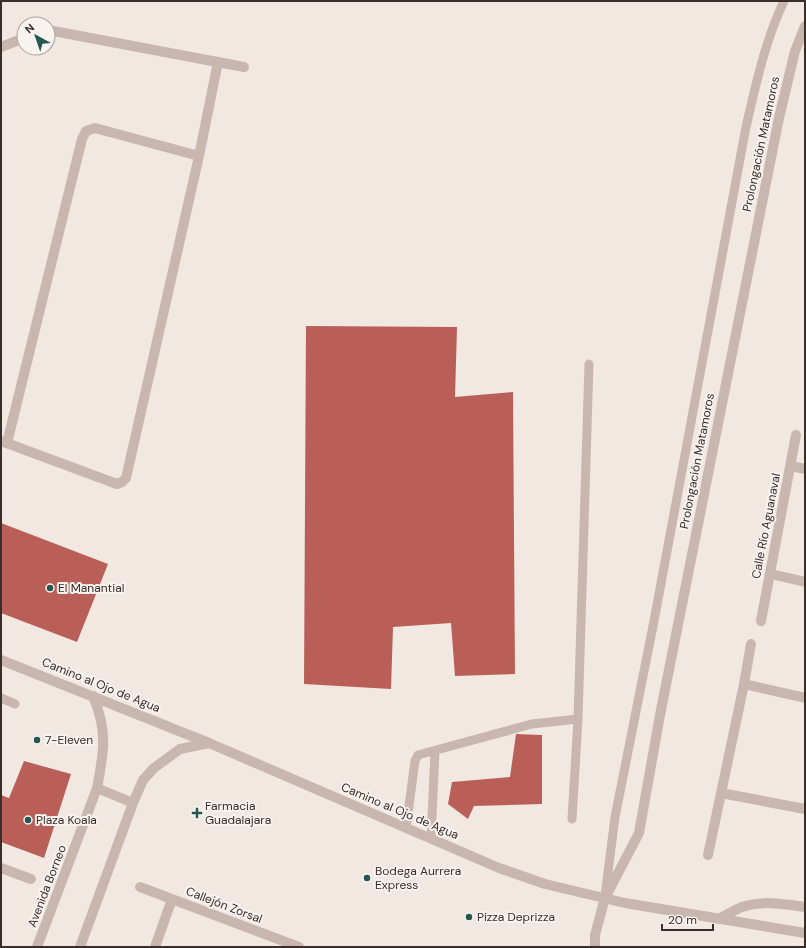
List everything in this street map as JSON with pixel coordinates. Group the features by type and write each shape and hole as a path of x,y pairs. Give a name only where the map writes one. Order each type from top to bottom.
{"street":[{"name":"Prolongación Matamoros","path":"595,947 595,935 605,898 639,833 660,715 779,118 794,51 805,26"},
{"path":"56,32 244,66"},
{"path":"1,47 16,41"},
{"path":"199,156 95,128 86,131 82,139 4,442 117,484 126,478 199,156 218,62"},
{"name":"Calle Río Aguanaval","path":"761,621 796,435"},
{"path":"791,466 805,469"},
{"path":"771,574 805,582"},
{"path":"708,855 751,644"},
{"name":"Camino al Ojo de Agua","path":"1,660 209,743 499,868 545,884 625,903 805,933"},
{"path":"744,684 805,698"},
{"name":"Avenida Borneo","path":"37,947 97,788 103,761 104,742 102,721 93,696"},
{"path":"80,947 133,803 143,780 154,768 180,749 209,743"},
{"path":"97,788 133,803"},
{"path":"721,793 805,809"},
{"path":"1,868 31,879"},
{"name":"Callejón Zorsal","path":"140,887 299,947"},
{"path":"155,947 172,898"},
{"path":"719,919 741,908 769,902 805,907"}],"lane":[{"path":"605,898 615,817 656,613 746,127 760,67 776,17 784,1"},
{"path":"572,819 578,719 589,364"},
{"path":"1,698 15,704"},
{"path":"406,828 415,758 418,755 532,724 578,719"},
{"path":"431,839 435,751"}],"building":[{"path":"306,326 457,327 455,397 513,392 515,674 455,676 451,623 393,627 391,689 304,684"},
{"name":"El Manantial","path":"1,523 108,564 77,642 1,613"},
{"path":"516,734 542,735 542,804 474,806 468,819 448,804 452,782 510,777"},
{"name":"Plaza Koala","path":"24,761 71,774 44,858 1,842 1,795 9,798"}],"place":[{"name":"El Manantial","path":"50,588"},
{"name":"7-Eleven","path":"37,740"},
{"name":"Farmacia Guadalajara","path":"197,813"},
{"name":"Plaza Koala","path":"28,820"},
{"name":"Bodega Aurrera Express","path":"367,878"},
{"name":"Pizza Deprizza","path":"469,917"}]}
